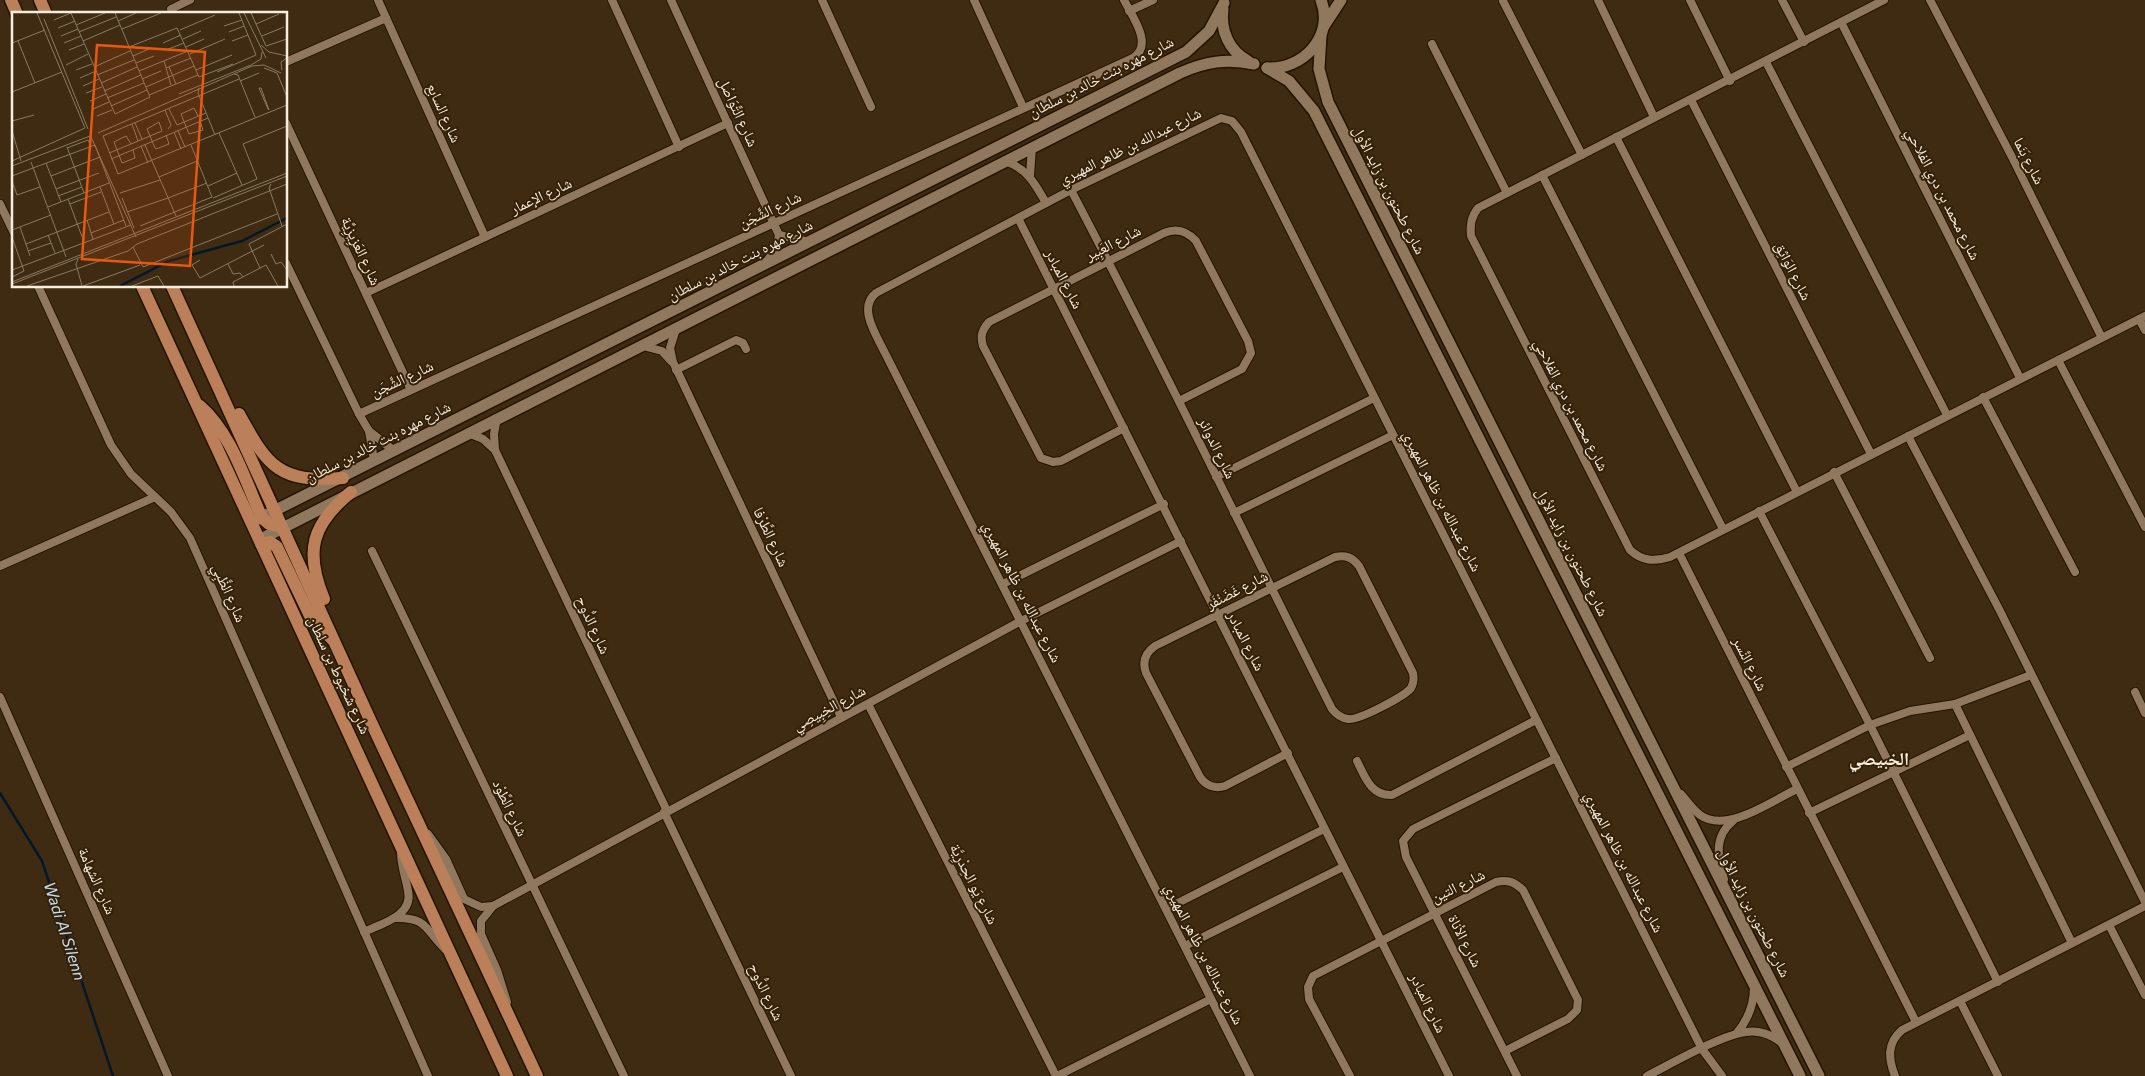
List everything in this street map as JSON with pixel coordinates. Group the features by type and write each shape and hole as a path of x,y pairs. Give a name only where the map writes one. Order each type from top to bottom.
{"main road":[{"path":"11,0 16,12"},
{"path":"40,0 45,12"},
{"name":"شارع شخبوط بن سلطان","path":"143,288 195,402 256,520 260,542 448,953 507,1076"},
{"name":"شارع شخبوط بن سلطان","path":"173,288 419,826 537,1076"},
{"path":"190,324 254,441 266,458 282,471 302,478 343,478"},
{"path":"351,492 325,516 315,538 313,560 319,587 360,682 371,722"},
{"path":"256,520 282,527"},
{"path":"260,542 270,542 277,547 312,620 318,628 335,641"}],"street":[{"path":"166,0 172,11 190,0"},
{"name":"شارع السابع","path":"378,0 485,237"},
{"path":"612,0 679,147"},
{"name":"شارع التَّوَاصُل","path":"671,0 779,235"},
{"path":"822,0 871,107"},
{"path":"974,0 1024,107"},
{"name":"شارع الشَّجَن","path":"359,414 1137,55 1143,42 1124,0"},
{"path":"1129,11 1153,0"},
{"name":"شارع طحنون بن زايد الأول","path":"1321,0 1324,16 1319,69 1328,102 1820,1076"},
{"path":"1225,2 1223,22 1227,40 1234,50 1254,64 1267,68 1284,67 1299,61 1312,50 1341,0"},
{"path":"1598,0 1654,117"},
{"path":"1690,0 1730,80"},
{"path":"1782,0 1804,42"},
{"name":"شارع بَنَما","path":"1930,0 2013,159 2101,336"},
{"path":"1503,1 1582,155"},
{"name":"شارع محمد بن دري الفلاحي","path":"1879,1 1766,62 1654,117 1478,208 1474,213 1471,220 1472,236 1630,550 1643,559 1652,561 1661,560 1678,553 1983,396 2142,317"},
{"name":"شارع مهره بنت خالد بن سلطان","path":"256,520 343,478 393,450 1186,52 1209,31 1225,2"},
{"path":"288,61 386,18"},
{"name":"شارع محمد بن دري الفلاحي","path":"1841,22 2020,378"},
{"path":"1432,44 1507,193"},
{"name":"شارع مهره بنت خالد بن سلطان","path":"260,542 282,527 1032,147 1192,68 1223,60 1254,64"},
{"path":"1766,62 1947,415"},
{"name":"شارع طحنون بن زايد الأول","path":"1267,68 1299,90 1314,111 1800,1076"},
{"name":"شارع الوَاثِق","path":"1691,100 1871,454"},
{"name":"شارع عبدالله بن ظاهر المهيري","path":"1250,1076 885,353 867,309 869,301 876,293 1070,190 1211,121 1225,118 1232,122 1241,132 1702,1049 1722,1076"},
{"name":"شارع الإعمار","path":"366,293 728,123"},
{"name":"شارع العَزِيزِيَّة","path":"288,127 411,390"},
{"path":"1616,137 1797,492"},
{"path":"1030,176 1032,147"},
{"path":"1005,161 1019,167 1030,176 1046,203"},
{"path":"1542,175 1723,529"},
{"name":"شارع الدوائر","path":"1070,190 1179,401 1332,709 1339,717"},
{"path":"0,204 12,229"},
{"name":"شارع المبادر","path":"1018,218 1164,504 1181,542 1449,1076"},
{"name":"شارع العَبِير","path":"1124,428 1061,460 1053,462 1045,460 1038,455 981,339 982,333 989,322 1169,231 1179,231 1188,234 1196,241 1248,340 1251,353 1242,369 1179,401"},
{"path":"762,266 776,247 779,235 809,242"},
{"path":"288,267 369,431 374,460"},
{"name":"شارع الظَّبِي","path":"39,288 111,445 131,474 171,512 190,538 428,1076"},
{"path":"2142,317 2145,330"},
{"name":"شارع الطَّرْفا","path":"677,327 670,348 674,366 841,717"},
{"path":"641,346 662,351 674,366 736,340 743,342 746,349"},
{"path":"2058,360 2145,527"},
{"path":"1983,396 2074,572"},
{"path":"1216,477 1374,398"},
{"name":"شارع الدُّوح","path":"497,418 494,434 495,450 791,1076"},
{"path":"369,431 393,450"},
{"name":"شارع الدُّوح","path":"468,433 483,439 495,450"},
{"path":"1234,514 1394,435"},
{"path":"1895,1076 1890,1063 1891,1045 1902,1030 2109,925 2145,904 2031,675 1908,436"},
{"path":"1834,472 1930,658"},
{"path":"0,566 155,497"},
{"path":"1003,584 1164,504"},
{"path":"1760,511 1894,772 1998,982"},
{"name":"شارع الخِبِيصِي","path":"493,906 665,811 1021,621 1181,542"},
{"name":"شارع الطَّوْد","path":"372,551 624,1076"},
{"name":"شارع النَّسر","path":"1678,553 1916,1022"},
{"name":"شارع غَضَنْفَر","path":"1288,752 1225,786 1216,788 1206,784 1200,777 1146,673 1144,663 1150,649 1335,557 1349,557 1359,566 1411,668 1414,678 1407,692 1360,717 1349,720 1339,717"},
{"path":"1786,767 1870,725 1910,711 1956,704 2031,675"},
{"path":"2135,692 2145,713"},
{"name":"شارع الشهامة","path":"0,698 168,1076"},
{"name":"شارع يَو الحِدْرِيَّة","path":"868,704 1057,1076"},
{"path":"1956,704 2072,943"},
{"path":"1357,761 1374,790 1385,795 1392,795 1536,720"},
{"path":"1809,813 1970,735"},
{"name":"شارع الأناة","path":"1517,1076 1404,852 1403,841 1409,832 1556,758"},
{"path":"1670,781 1700,815 1717,821 1736,819"},
{"path":"1728,893 1718,851 1722,833 1736,819 1797,788"},
{"path":"419,826 446,859 464,899 481,907 493,906"},
{"path":"1166,909 1324,829"},
{"path":"396,918 405,908 409,896 400,849"},
{"path":"1185,946 1343,867"},
{"name":"شارع التين","path":"1350,1076 1309,999 1308,986 1313,976 1496,882 1506,880 1516,884 1523,890 1577,995 1578,1005 1574,1015 1505,1052"},
{"path":"493,906 481,921 481,934 502,982 509,1017"},
{"path":"364,932 396,918 410,918 422,922 448,953"},
{"path":"2109,925 2145,995"},
{"path":"1736,1034 1746,1021 1752,1006 1754,985"},
{"path":"1057,1076 1210,999"},
{"path":"1960,1001 1998,1076"},
{"path":"1647,1076 1736,1034 1751,1032 1766,1034 1784,1044"}],"waterway":[{"name":"Wadi Al Silenn","path":"0,793 42,861 113,1076"}],"district":[{"name":"الخبيصي","path":"1879,759"}]}
